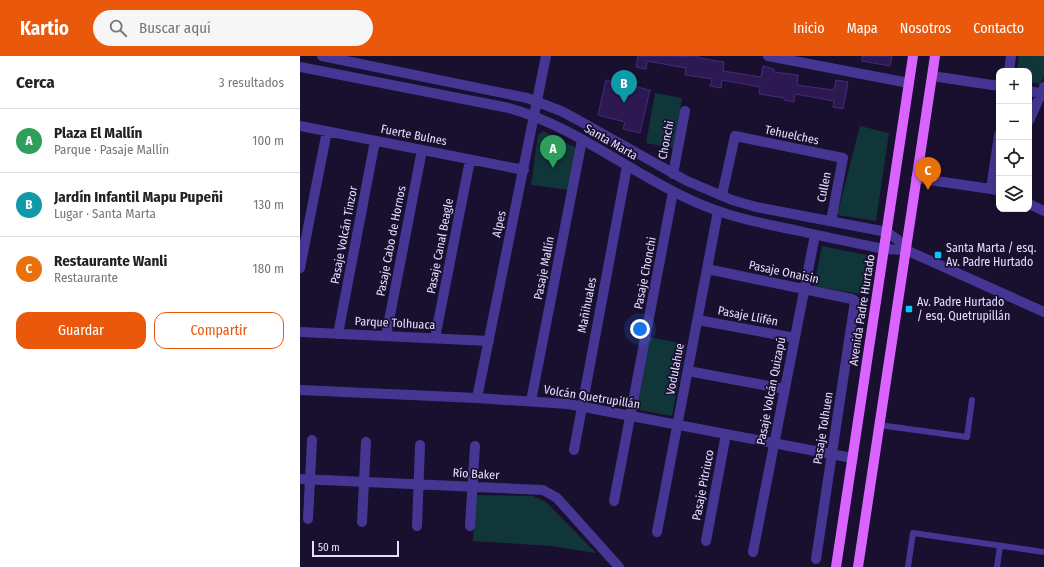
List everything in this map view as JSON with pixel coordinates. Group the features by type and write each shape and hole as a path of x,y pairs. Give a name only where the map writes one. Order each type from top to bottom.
{"main road":[{"name":"Avenida Padre Hurtado","path":"836,567 913,56"},
{"path":"858,567 935,56"}],"street":[{"name":"Santa Marta","path":"322,56 513,94 537,102 578,120 673,174 722,195 756,207 887,232 898,240 906,250"},
{"name":"Alpes","path":"477,398 546,56"},
{"path":"768,56 909,83"},
{"path":"1009,68 1011,56"},
{"name":"Santa Marta","path":"300,67 508,108 535,116 582,140 673,192 718,211 759,223 884,249 906,250 1044,312"},
{"path":"932,76 996,86"},
{"path":"1032,91 1043,92 1032,115"},
{"name":"Chonchi","path":"673,174 685,111"},
{"name":"Fuerte Bulnes","path":"300,126 524,170"},
{"path":"300,268 327,131"},
{"name":"Tehuelches","path":"722,195 735,136 843,158"},
{"name":"Pasaje Mallín","path":"531,401 582,140"},
{"path":"998,176 999,140"},
{"name":"Pasaje Volcán Tinzor","path":"338,334 375,141"},
{"name":"Pasaje Cabo de Hornos","path":"386,336 422,150"},
{"name":"Cullen","path":"831,221 843,158"},
{"name":"Pasaje Canal Beagle","path":"435,338 470,160"},
{"name":"Mañihuales","path":"574,450 627,166"},
{"path":"916,178 996,190"},
{"name":"Pasaje Chonchi","path":"614,501 673,192"},
{"path":"1032,205 1044,211"},
{"name":"Vodulahue","path":"657,532 718,211"},
{"name":"Pasaje Volcán Quizapú","path":"753,552 815,234"},
{"name":"Pasaje Onaisin","path":"707,269 852,299 855,301"},
{"name":"Pasaje Tolhuen","path":"816,559 855,301"},
{"name":"Pasaje Llifén","path":"698,320 795,338"},
{"name":"Parque Tolhuaca","path":"300,332 489,341"},
{"path":"688,371 785,389"},
{"name":"Volcán Quetrupillán","path":"300,390 531,401 581,406 852,458"},
{"name":"Pasaje Pitriuco","path":"706,541 726,434"},
{"path":"308,519 305,479 312,440"},
{"path":"362,522 366,442"},
{"path":"417,526 420,445"},
{"path":"470,526 475,446"},
{"name":"Río Baker","path":"305,479 539,490 547,492 557,498 619,567"}],"lane":[{"path":"880,425 967,437 972,400"},
{"path":"908,567 913,533 1044,552"},
{"path":"997,567 1000,546"}],"green space":[{"path":"1019,56 1044,56 1044,76 1040,84 1032,83 1032,68 1017,68"},
{"path":"655,93 682,98 673,148 646,143"},
{"path":"860,126 889,133 876,221 837,215"},
{"path":"543,131 576,148 569,190 531,185 538,135"},
{"path":"822,246 871,256 865,295 814,286"},
{"path":"648,337 686,344 672,416 634,409"},
{"path":"476,495 533,496 546,502 596,553 551,546 473,541"}],"building":[{"path":"638,56 699,56 699,58 724,62 723,71 761,77 763,66 774,69 774,72 798,75 797,85 834,90 836,80 848,82 843,109 833,107 834,101 795,94 794,102 784,100 784,98 759,94 760,87 722,80 721,88 710,86 712,79 685,75 686,68 647,61 646,69 636,67"},
{"path":"862,56 892,56 890,66 862,61"},
{"path":"606,80 650,90 640,133 623,129 625,122 598,115"}],"place":[{"name":"Jardín Infantil Mapu Pupeñi","path":"624,103"},
{"name":"Plaza El Mallín","path":"553,168"},
{"name":"Restaurante Wanli","path":"928,190"},
{"name":"Santa Marta / esq. Av. Padre Hurtado","path":"938,255"},
{"name":"Av. Padre Hurtado / esq. Quetrupillán","path":"909,309"}]}
